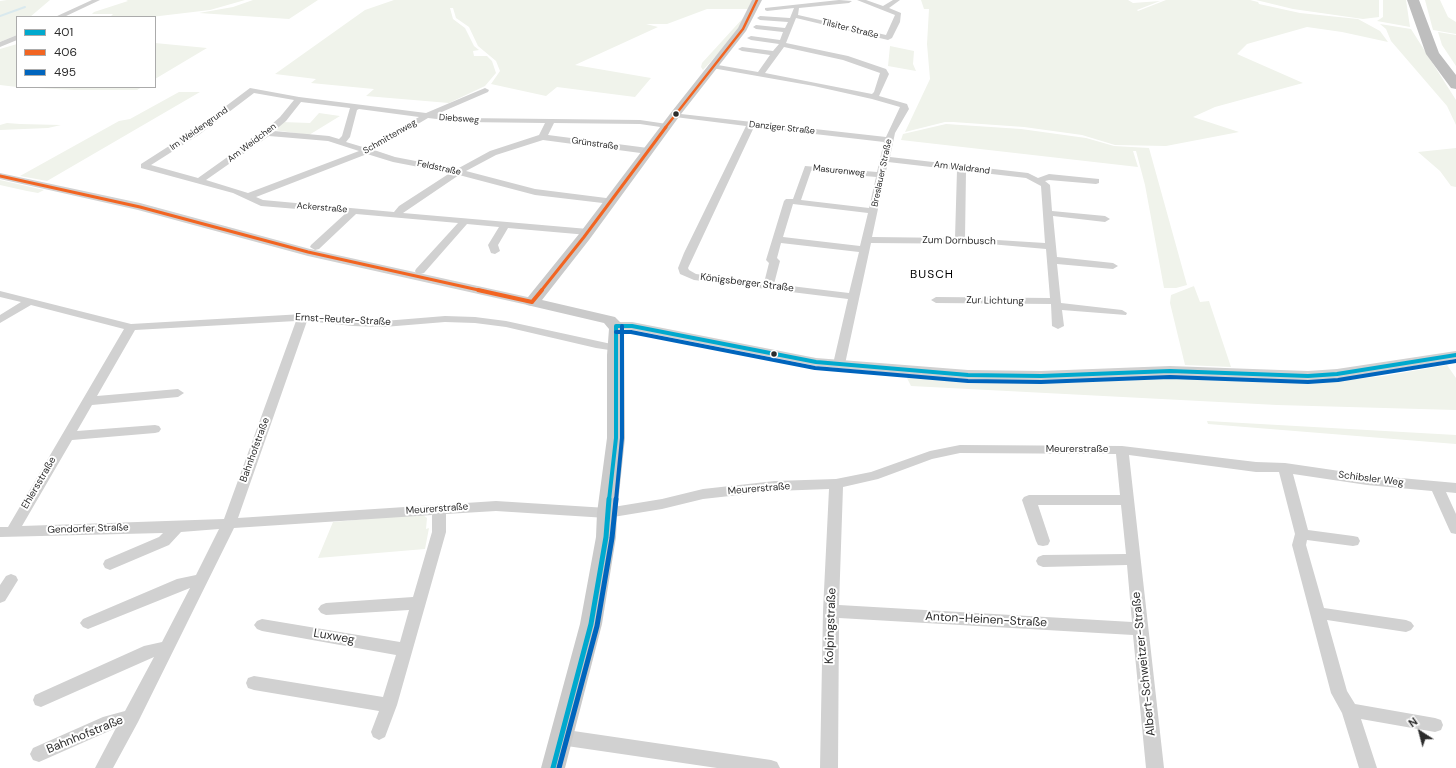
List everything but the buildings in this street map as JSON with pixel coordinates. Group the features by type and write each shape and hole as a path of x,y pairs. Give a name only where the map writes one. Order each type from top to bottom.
{"highway":[{"path":"1413,0 1418,20 1433,54 1456,85"},
{"path":"1422,0 1429,25 1443,52 1456,70"}],"main road":[{"path":"553,768 591,624 606,537 607,513 616,438 616,326 609,320 532,302 588,232 712,66 744,29 756,4"}],"street":[{"path":"60,16 97,0"},
{"path":"756,4 835,0"},
{"name":"Tilsiter Straße","path":"794,18 888,38 897,22 899,14 860,0"},
{"path":"885,8 897,0"},
{"path":"767,9 849,1"},
{"path":"760,74 783,43 798,6"},
{"path":"760,18 794,18"},
{"path":"756,27 789,31"},
{"path":"0,46 16,38"},
{"path":"751,38 783,43 845,58 883,71 885,74 878,93 874,97"},
{"path":"0,46 16,43"},
{"path":"742,49 776,54"},
{"name":"Breslauer Straße","path":"712,66 874,97 904,106 905,109 890,133 888,140 874,211 838,364"},
{"name":"Diebsweg","path":"253,90 299,100 357,106 426,116 471,120 550,122 671,121"},
{"name":"Im Weidengrund","path":"144,166 197,132 253,90"},
{"name":"Schmittenweg","path":"247,197 367,152 426,116 485,90"},
{"name":"Am Weidchen","path":"199,181 267,133 283,119 299,100"},
{"path":"341,142 346,137 353,109 357,106"},
{"name":"Danziger Straße","path":"671,121 751,124 888,140"},
{"path":"397,215 402,208 458,172 493,153 542,137 547,131 550,122"},
{"name":"Königsberger Straße","path":"751,124 683,268 684,272 694,277 854,297"},
{"name":"Feldstraße","path":"267,133 316,137 341,142 367,152 393,159 458,172 535,192 611,201"},
{"name":"Grünstraße","path":"542,137 648,151"},
{"name":"Am Waldrand","path":"884,159 1028,176 1038,180 1049,177 1096,181"},
{"name":"Ackerstraße","path":"144,166 236,191 261,203 588,232"},
{"name":"Masurenweg","path":"768,286 775,261 770,260 789,201 796,202 808,168 882,175"},
{"path":"960,240 962,169"},
{"path":"0,176 140,207 308,252 532,302"},
{"path":"1038,180 1045,185 1058,326"},
{"path":"796,202 874,211"},
{"path":"315,247 354,211"},
{"path":"1048,213 1106,219"},
{"path":"420,271 466,221"},
{"path":"495,251 493,245 506,224"},
{"path":"777,239 866,245"},
{"name":"Zum Dornbusch","path":"866,245 960,240 1051,246"},
{"path":"1052,260 1112,266"},
{"name":"Ernst-Reuter-Straße","path":"0,294 131,328 303,317 354,323 384,324 445,319 483,320 616,348"},
{"name":"Zur Lichtung","path":"936,300 1055,304"},
{"path":"0,320 29,302"},
{"path":"1055,304 1122,313"},
{"name":"Bahnhofstraße","path":"104,768 132,717 229,524 303,317"},
{"path":"616,326 632,326 772,355 838,364 968,375 1041,376 1170,371 1308,376 1338,374 1456,356"},
{"name":"Ehlersstraße","path":"6,532 60,447 69,436 131,328"},
{"path":"89,401 178,393"},
{"path":"69,436 155,429"},
{"name":"Meurerstraße","path":"229,524 496,506 607,513 662,504 703,494 775,486 836,484 873,476 930,455 960,449 1122,450 1256,467 1285,468"},
{"name":"Albert-Schweitzer-Straße","path":"1122,450 1155,768"},
{"path":"1285,468 1302,534 1299,545 1339,693 1350,710 1368,768"},
{"name":"Schibsler Weg","path":"1285,468 1367,480 1456,488"},
{"name":"Kolpingstraße","path":"829,768 831,611 836,484"},
{"path":"1437,487 1456,529"},
{"path":"1042,541 1029,500 1127,500"},
{"path":"379,732 389,705 439,532 439,509"},
{"name":"Gendorfer Straße","path":"6,532 229,524"},
{"path":"110,564 164,541 176,527"},
{"path":"1302,534 1353,541"},
{"path":"1044,561 1134,559"},
{"path":"0,597 11,580"},
{"path":"88,624 182,583 201,580"},
{"path":"326,609 419,604"},
{"name":"Anton-Heinen-Straße","path":"831,611 1140,628"},
{"path":"1318,613 1406,626"},
{"name":"Luxweg","path":"262,625 405,650"},
{"path":"41,700 150,651 167,648"},
{"path":"254,683 389,705"},
{"path":"1350,710 1435,725"},
{"name":"Bahnhofstraße","path":"39,754 109,722 132,717"},
{"path":"560,737 771,768"}],"shaded area":[{"path":"50,0 31,16 16,16 16,35 0,42 0,1"},
{"path":"126,0 245,0 210,10 156,16 111,16 113,14 92,14 94,12 128,1"},
{"path":"253,0 318,0 289,19 199,13 233,7"},
{"path":"394,0 754,0 750,9 707,9 667,24 646,24 658,27 575,65 651,78 635,97 557,87 546,96 491,84 500,71 496,61 478,46 469,27 456,18 453,8 450,8 453,19 465,28 474,46 479,50 473,51 474,56 487,56 492,61 496,73 485,86 449,103 366,96 374,89 311,83 316,79 275,74 365,10"},
{"path":"921,0 1128,0 1133,3 1160,1 1137,10 1138,11 1166,0 1250,0 1258,2 1259,4 1300,13 1358,19 1380,31 1388,42 1342,32 1307,27 1247,44 1237,54 1303,83 1215,107 1193,117 1239,132 1166,146 1115,145 1082,135 1024,127 953,122 945,122 905,132 930,79 927,44 929,9 924,9"},
{"path":"1256,0 1379,0 1379,17 1363,19 1293,9"},
{"path":"1383,0 1406,0 1410,27 1377,21 1383,17"},
{"path":"1425,0 1440,0 1448,17 1456,22 1456,34 1433,30"},
{"path":"744,17 746,17 728,43 703,70 701,67 702,63"},
{"path":"1380,24 1411,29 1456,100 1456,125 1447,106 1391,41 1386,29"},
{"path":"1438,32 1456,35 1456,66 1442,45"},
{"path":"156,43 207,48 156,78"},
{"path":"16,44 16,87 0,85 0,49"},
{"path":"890,46 914,51 913,64 916,71 888,66"},
{"path":"36,88 140,88 137,90 75,90"},
{"path":"179,92 200,92 47,181 20,176 119,121 130,119"},
{"path":"319,113 340,116 309,135 274,130 282,122 310,123"},
{"path":"7,123 61,125 48,128 0,130 0,125"},
{"path":"946,124 1021,129 1086,138 1114,146 1149,148 1187,285 1176,288 1164,288 1145,185 1136,151 1133,151 1138,167 901,140 903,134"},
{"path":"1456,148 1456,187 1451,186 1440,171 1418,152"},
{"path":"0,180 44,190 38,193 0,185"},
{"path":"1194,286 1200,302 1209,301 1231,367 1185,365 1170,303 1171,295"},
{"path":"1447,365 1456,378 1456,410 1277,405 911,386 907,378 1057,383 1190,378 1277,383 1316,383 1384,376"},
{"path":"1207,421 1456,435 1456,444 1208,424"},
{"path":"422,514 427,518 426,529 429,528 425,549 318,558 333,522"}],"waterway":[{"path":"0,16 25,7"}],"transit line":[{"name":"406","path":"532,302 584,237 677,112 743,29 757,0"},
{"name":"406","path":"0,176 140,207 308,252 532,302"},
{"name":"401","path":"616,326 632,326 816,362 968,375 1041,376 1170,371 1308,376 1337,374 1456,355"},
{"name":"401","path":"553,768 591,624 606,537 607,513 616,438 616,326"},
{"name":"495","path":"559,768 597,626 612,538 622,438 622,326"},
{"name":"495","path":"616,332 631,332 815,368 968,381 1041,382 1170,377 1308,382 1338,380 1456,361"}],"district":[{"name":"BUSCH","path":"932,275"}]}
